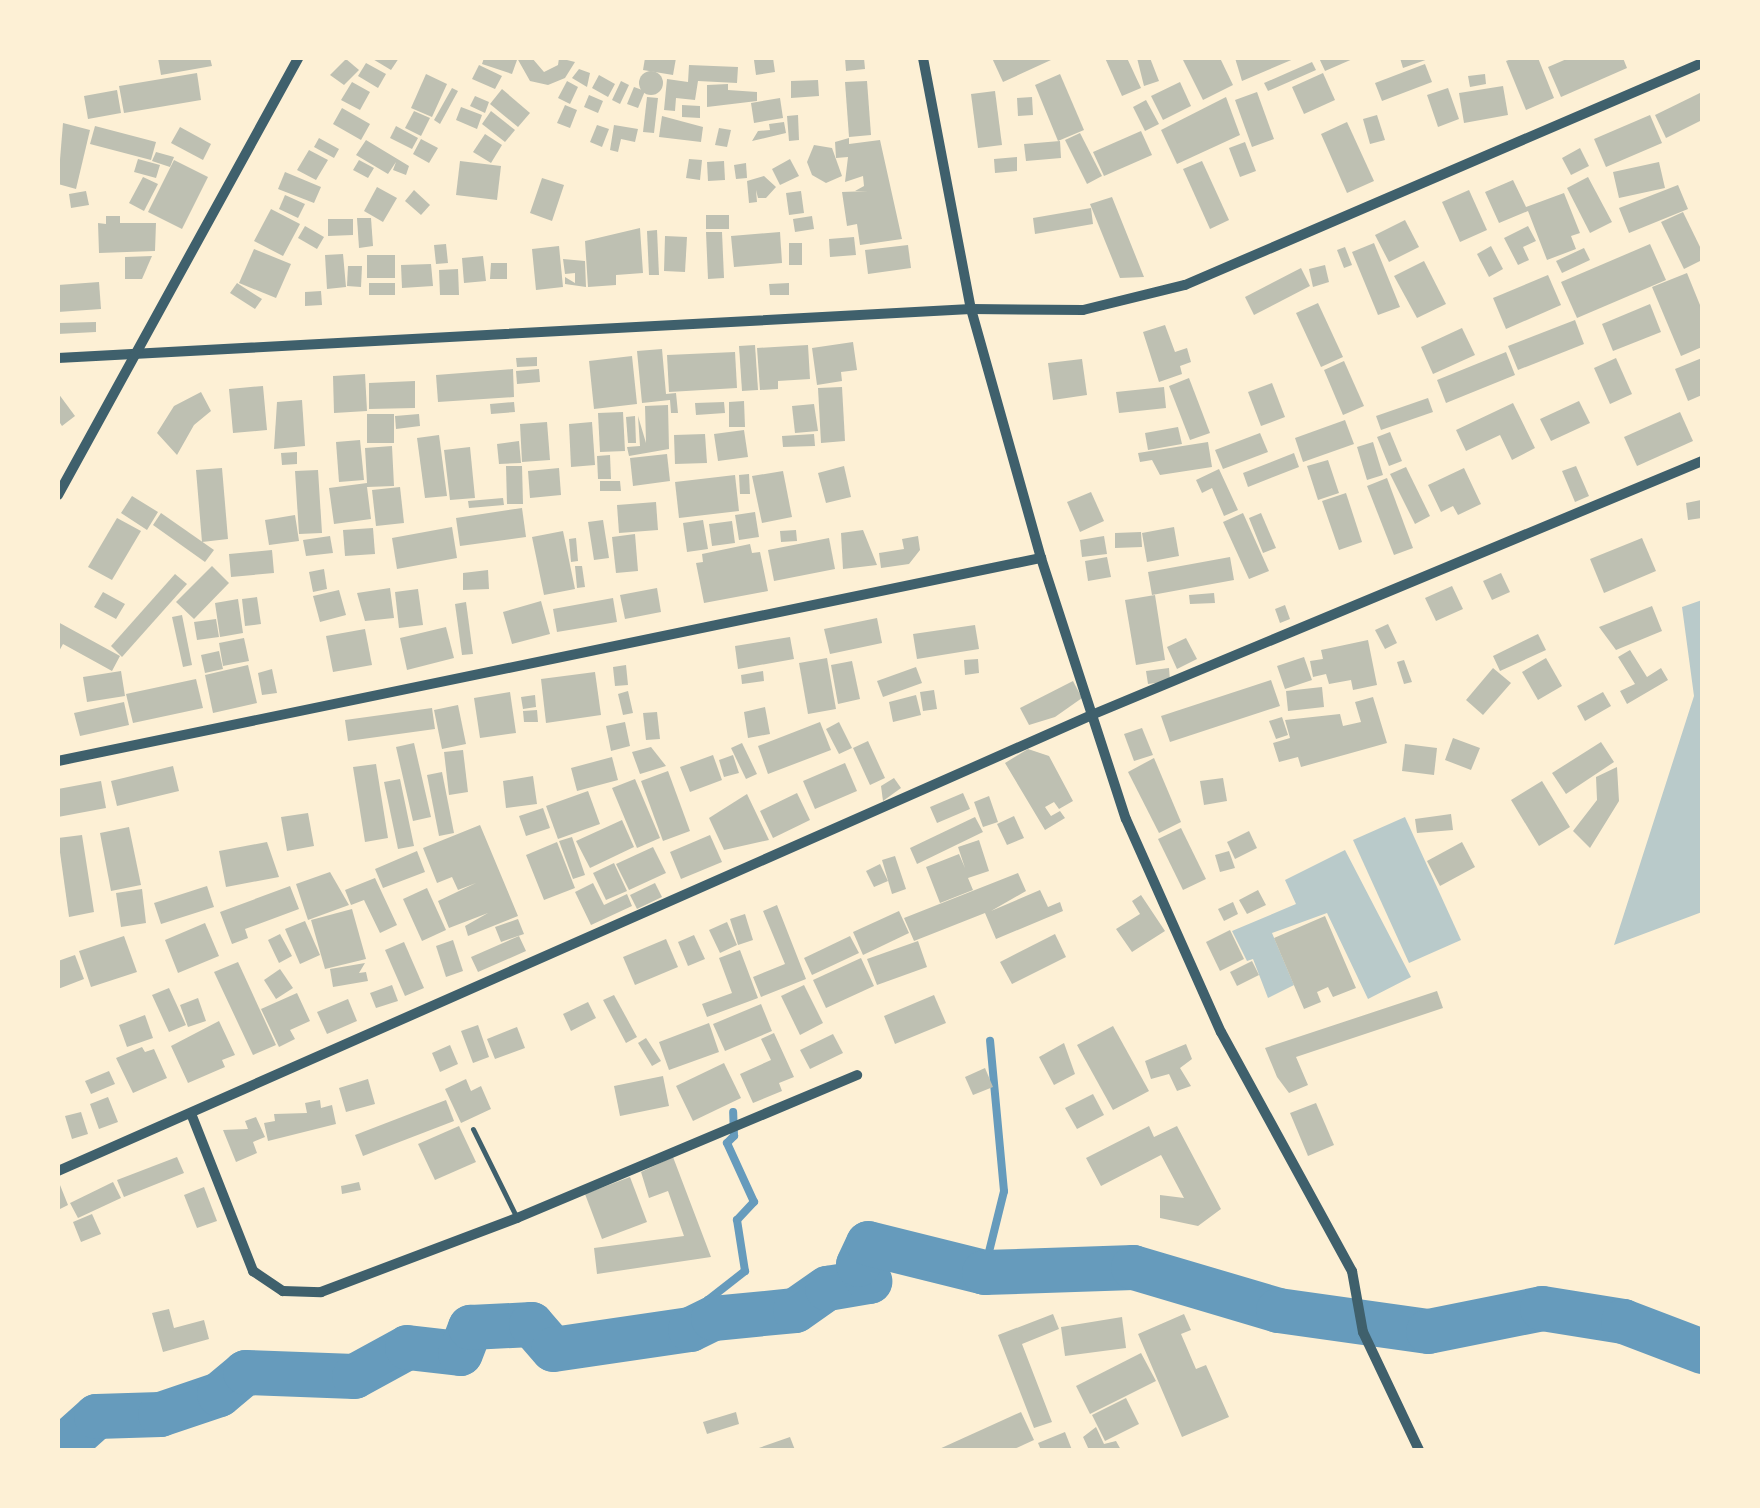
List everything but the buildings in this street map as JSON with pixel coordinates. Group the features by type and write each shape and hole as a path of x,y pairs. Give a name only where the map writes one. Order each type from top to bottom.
{"street":[{"path":"58,495 298,58"},
{"path":"940,58 923,61 972,309 1040,558 1126,818 1221,1032 1352,1271 1363,1332 1419,1450"},
{"path":"58,358 972,309 1083,310 1185,284 1702,63"},
{"path":"58,1171 192,1116 1094,714 1702,461"},
{"path":"58,760 1040,558"},
{"path":"192,1116 253,1271 284,1291 320,1292 517,1218 857,1075"}],"lane":[{"path":"473,1129 517,1218"}],"shaded area":[{"path":"1702,600 1702,912 1614,945 1694,696 1682,607"},
{"path":"1405,817 1461,940 1409,963 1353,840"},
{"path":"1345,850 1411,977 1368,999 1327,913 1272,933 1294,985 1268,998 1253,959 1247,961 1232,931 1296,904 1285,880"}],"waterway":[{"path":"984,1272 1004,1191 990,1041"},
{"path":"713,1318 708,1300 745,1271 737,1220 754,1202 727,1143 734,1136 733,1112"},
{"path":"58,1450 96,1416 160,1414 219,1394 245,1372 354,1376 407,1347 460,1353 470,1327 531,1324 553,1349 690,1329 713,1318 795,1310 827,1288 869,1281 858,1264 868,1243 984,1272 1133,1267 1278,1310 1428,1331 1542,1308 1623,1321 1702,1351"}]}
